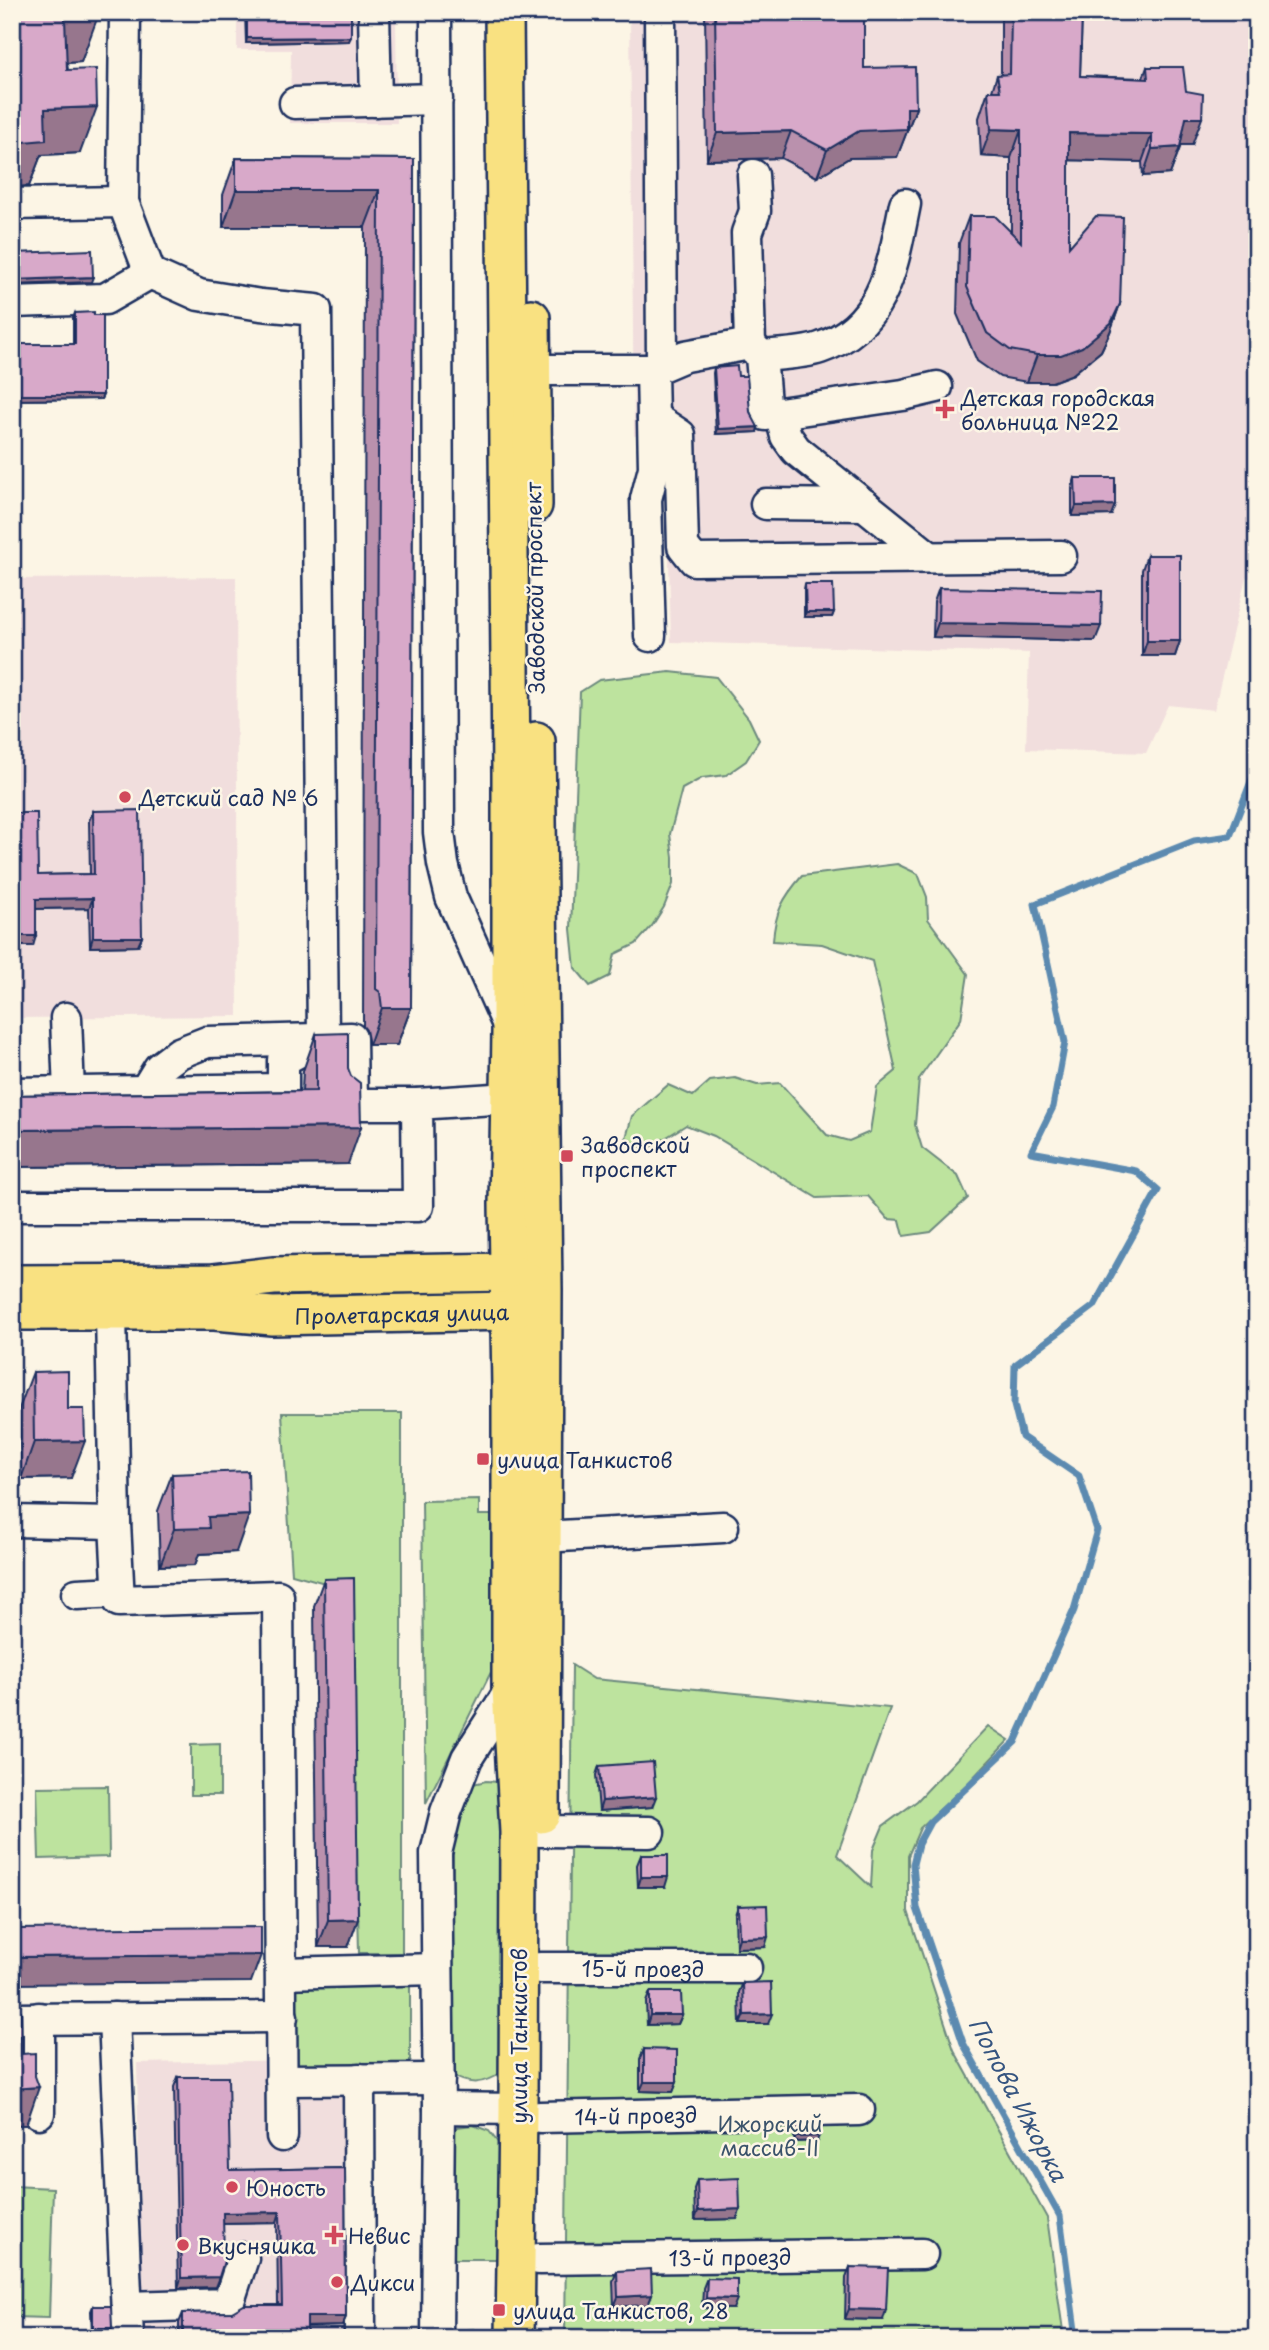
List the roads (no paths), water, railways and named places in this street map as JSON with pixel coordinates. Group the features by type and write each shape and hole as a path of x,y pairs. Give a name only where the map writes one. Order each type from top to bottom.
{"main road":[{"name":"Заводской проспект","path":"504,12 519,370 543,1290"},
{"name":"Заводской проспект","path":"509,1272 519,370 528,12"},
{"name":"Пролетарская улица","path":"12,1284 214,1283 273,1276 509,1272 543,1290 510,1311 272,1316 215,1311 12,1311"},
{"name":"улица Танкистов","path":"509,1272 511,1689 532,2111 550,2259 540,2338"},
{"name":"улица Танкистов","path":"515,2338 540,1968 543,1290"}],"street":[{"path":"125,12 123,202 150,273 199,295 316,310 323,1038"},
{"path":"374,12 376,102"},
{"path":"436,12 439,832 451,897 511,1032"},
{"path":"650,636 646,499 654,468 653,417 657,368 660,12"},
{"path":"295,103 437,99"},
{"path":"753,176 755,211 747,233 756,350 766,415 902,395 937,387"},
{"path":"12,204 123,202"},
{"path":"519,370 657,368 685,356 819,348 846,335 863,320 881,297 893,265 905,204"},
{"path":"12,302 105,299 150,273"},
{"path":"780,413 786,436 796,450 929,557"},
{"path":"653,417 680,435 682,546 694,560 1061,556"},
{"path":"766,504 864,505"},
{"path":"66,1018 69,1093"},
{"path":"12,1093 283,1089 283,1060 323,1038"},
{"path":"145,1091 159,1068 179,1053 207,1042 351,1038 352,1104 417,1104 509,1098"},
{"path":"12,1206 418,1206 417,1104"},
{"path":"111,1311 119,1601 278,1597 282,2136"},
{"path":"12,1521 115,1523"},
{"path":"542,1537 723,1527"},
{"path":"76,1594 119,1592"},
{"path":"437,2338 439,2079 436,1853 446,1812 467,1759 511,1689"},
{"path":"540,1830 649,1832"},
{"name":"15-й проезд","path":"540,1968 746,1968"},
{"path":"282,1973 437,1969"},
{"path":"39,2113 25,2018 282,2017"},
{"path":"114,2018 128,2338"},
{"path":"359,2079 360,2338"},
{"path":"281,2080 439,2079"},
{"name":"14-й проезд","path":"439,2108 532,2111 859,2110"},
{"name":"13-й проезд","path":"550,2259 922,2255"},
{"path":"127,2307 228,2304 243,2258"}],"waterway":[{"name":"Попова Ижорка","path":"1076,2338 1060,2216 963,2043 917,1908 913,1864 918,1844 930,1822 1015,1742 1074,1610 1097,1530 1079,1476 1022,1437 1014,1405 1015,1365 1094,1306 1158,1190 1136,1171 1031,1152 1053,1107 1065,1042 1035,904 1194,841 1230,836 1257,766"}],"place":[{"name":"Детская городская больница №22","path":"945,409"},
{"name":"Детский сад № 6","path":"125,797"},
{"name":"Заводской проспект","path":"567,1156"},
{"name":"улица Танкистов","path":"483,1459"},
{"name":"Юность","path":"232,2187"},
{"name":"Невис","path":"334,2235"},
{"name":"Вкусняшка","path":"183,2245"},
{"name":"Дикси","path":"337,2282"},
{"name":"улица Танкистов, 28","path":"499,2310"}],"park label":[{"name":"Ижорский массив-II","path":"770,2135"}]}
